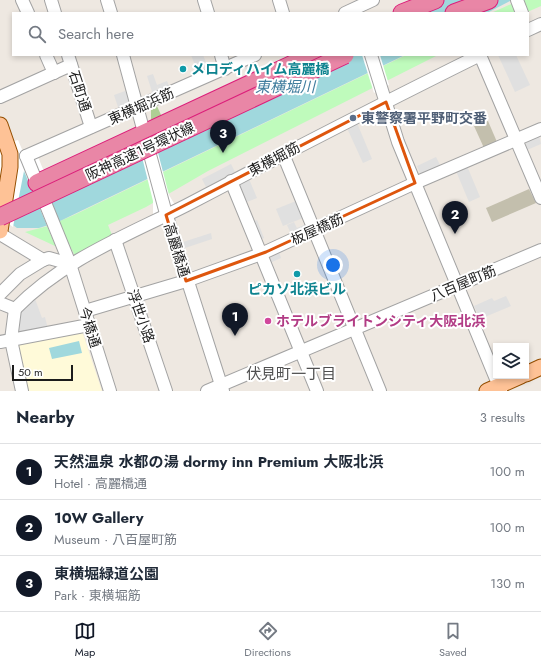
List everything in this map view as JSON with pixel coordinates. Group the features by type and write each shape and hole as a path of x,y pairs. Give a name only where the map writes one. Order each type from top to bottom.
{"highway":[{"path":"405,12 435,0"},
{"path":"435,12 461,0"},
{"path":"457,12 489,0"},
{"path":"34,176 310,56"},
{"name":"阪神高速1号環状線","path":"1,222 343,56"}],"main road":[{"path":"0,125 9,149 10,173 1,222"},
{"path":"529,373 541,367"},
{"path":"496,389 514,379"}],"street":[{"path":"22,0 28,12"},
{"path":"51,0 55,12"},
{"path":"107,0 111,12"},
{"path":"204,0 208,12"},
{"path":"279,0 283,12"},
{"path":"347,12 373,0"},
{"path":"517,0 522,12"},
{"path":"529,29 541,24"},
{"path":"46,56 54,73"},
{"name":"高麗橋通","path":"123,56 144,129 165,213 222,388"},
{"path":"221,56 226,69"},
{"name":"東横堀浜筋","path":"27,156 253,56"},
{"path":"371,56 398,142 457,286 496,389"},
{"name":"東横堀筋","path":"15,309 31,292 70,264 165,213 478,56"},
{"path":"480,56 541,198"},
{"path":"0,97 54,73 70,60"},
{"name":"石町通","path":"70,60 91,127"},
{"name":"板屋橋筋","path":"85,311 186,281 261,254 314,231 415,183 541,130"},
{"path":"9,149 27,156 34,176"},
{"path":"283,154 380,391"},
{"name":"今橋通","path":"34,176 70,264 110,391"},
{"path":"231,181 317,391"},
{"path":"0,234 44,260"},
{"name":"浮世小路","path":"115,240 166,391"},
{"name":"八百屋町筋","path":"207,391 222,388 301,352 541,250"},
{"path":"0,294 20,274 44,260 49,258 70,264"},
{"path":"0,303 15,309 6,341 22,391"},
{"path":"6,341 89,325"}],"highlighted area":[{"path":"386,102 415,183 266,252 186,281 166,215"}],"shaded area":[{"path":"191,56 203,56 209,70 199,75"},
{"path":"498,56 516,56 530,85 515,92"},
{"path":"255,61 258,67 247,72 244,66"},
{"path":"153,74 157,85 167,81 170,88 160,92 157,86 159,93 153,95 147,76"},
{"path":"125,91 130,103 129,106 119,110 114,95"},
{"path":"488,121 497,142 484,148 474,126"},
{"path":"357,123 372,159 363,163 347,128"},
{"path":"539,135 541,144 527,150 525,141"},
{"path":"436,157 441,167 421,175 417,166"},
{"path":"231,164 235,172 206,187 202,179"},
{"path":"467,166 480,197 469,202 456,171"},
{"path":"249,179 257,198 247,202 239,184"},
{"path":"529,189 536,203 492,222 486,208"},
{"path":"296,201 303,218 283,226 276,209"},
{"path":"257,220 264,238 260,240 252,222"},
{"path":"294,222 297,228 306,224 308,228 292,236 287,225"},
{"path":"211,233 212,239 185,248 183,242"},
{"path":"279,252 281,258 270,263 269,256"},
{"path":"34,296 42,318 45,317 48,329 17,335 20,311"},
{"path":"506,296 511,306 480,319 474,306 492,298 494,301"},
{"path":"82,331 102,391 26,391 16,345 19,343"}],"green space":[{"path":"520,0 541,0 541,6 527,12 493,12"},
{"path":"404,56 436,56 208,171 146,207 108,225 112,235 75,256 69,244 55,246 25,232 48,226 74,215"},
{"path":"156,104 162,117 151,122 151,107"}],"water":[{"path":"421,0 512,0 489,12 394,12"},
{"name":"東横堀川","path":"298,56 403,56 58,222 39,228 17,228 0,216 0,148 46,171"},
{"path":"79,341 82,353 52,359 49,348"}],"pier":[{"path":"362,56 380,56 389,85 374,93"},
{"path":"150,122 169,195 175,205 153,215 153,201 135,129"},
{"path":"18,140 24,154 38,157 43,169 45,170 43,186 67,244 56,247 24,171 13,227 0,218 0,145"}],"place":[{"name":"メロディハイム高麗橋","path":"183,69"},
{"name":"東警察署平野町交番","path":"353,118"},
{"name":"東横堀緑道公園","path":"223,153"},
{"name":"10W Gallery","path":"455,234"},
{"name":"ピカソ北浜ビル","path":"297,274"},
{"name":"ホテルブライトンシティ大阪北浜","path":"268,321"},
{"name":"天然温泉 水都の湯 dormy inn Premium 大阪北浜","path":"235,336"}],"district":[{"name":"伏見町一丁目","path":"291,374"}]}
